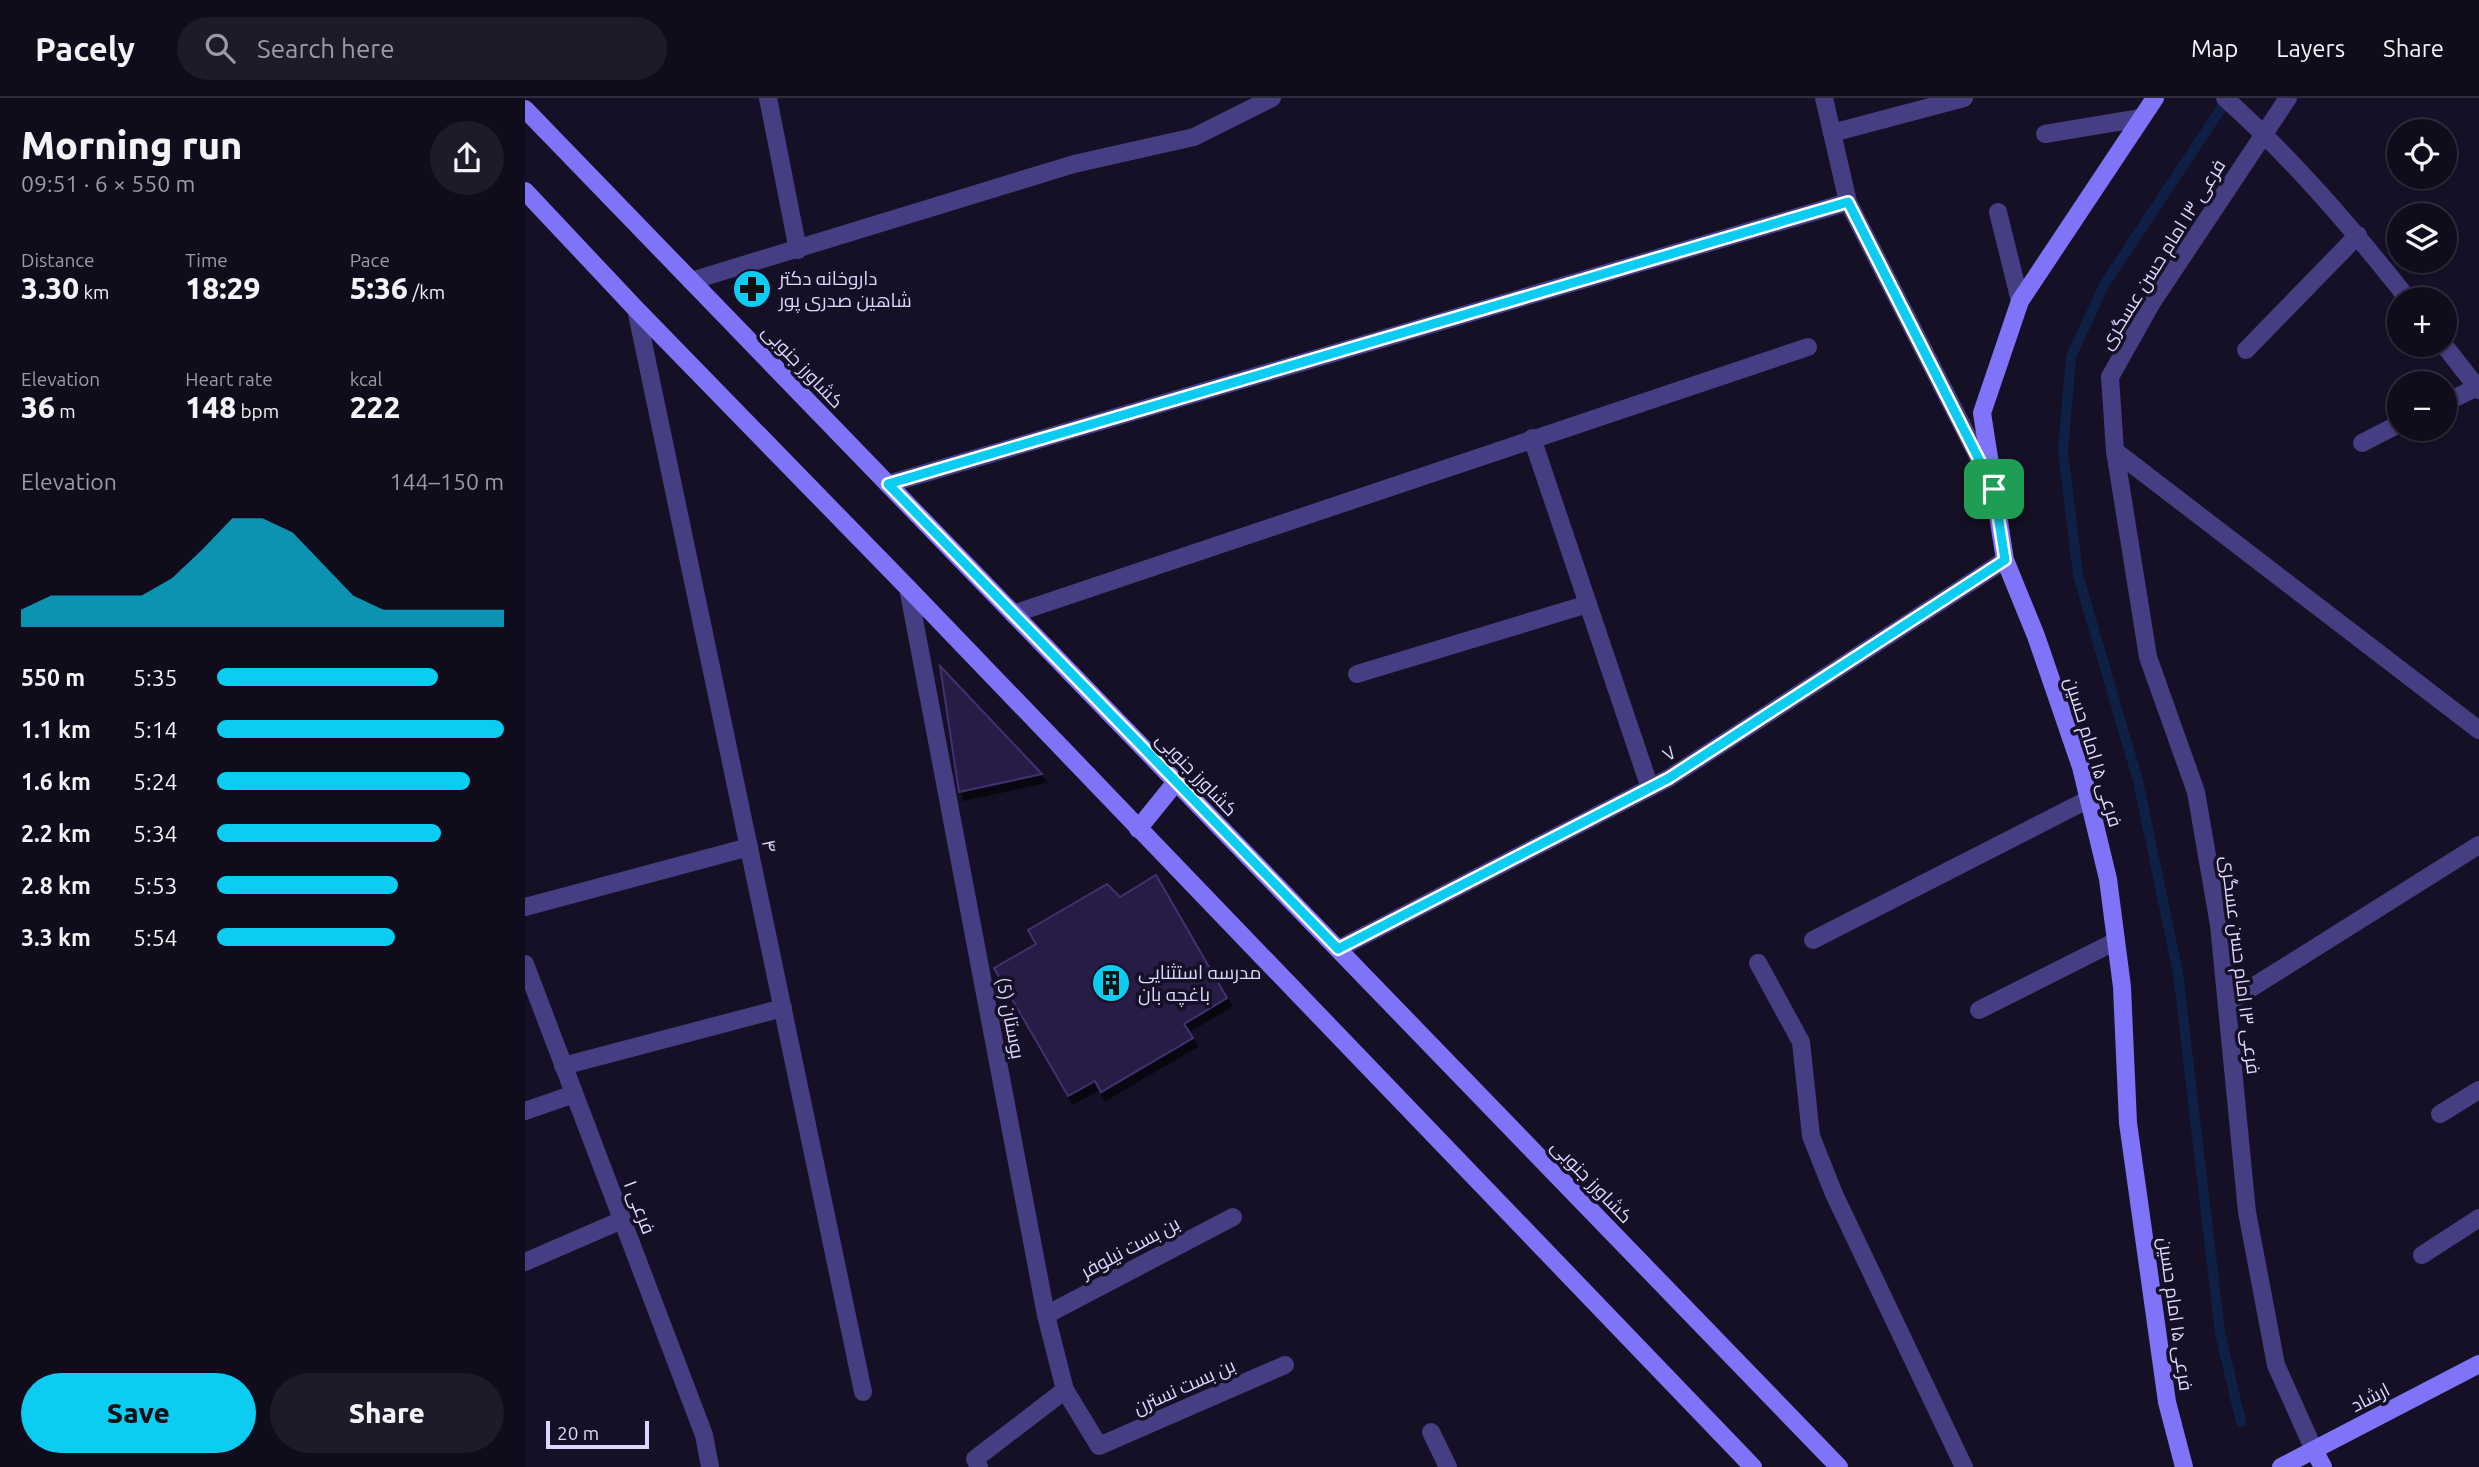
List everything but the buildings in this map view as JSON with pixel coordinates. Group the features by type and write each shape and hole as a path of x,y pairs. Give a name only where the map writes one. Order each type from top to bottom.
{"street":[{"path":"768,98 798,250"},
{"path":"691,281 1074,164 1194,137 1272,98"},
{"path":"1823,98 1848,202 1994,489"},
{"path":"1832,133 1964,98"},
{"name":"فرعی ۱۵ امام حسین","path":"2155,98 2020,301 1982,412 2005,560 2036,636 2081,767 2108,879 2122,987 2128,1123 2167,1402 2184,1467"},
{"path":"2225,98 2264,134 2358,235 2399,287"},
{"name":"فرعی ۱۳ امام حسن عسگری","path":"2288,98 2151,304 2111,377 2115,451 2148,657 2196,792 2219,925 2247,1212 2276,1365 2323,1467"},
{"name":"کشاورز جنوبی","path":"525,109 1839,1467"},
{"path":"2045,134 2141,118"},
{"path":"525,191 1753,1467"},
{"path":"888,484 1848,202"},
{"path":"1998,212 2020,301"},
{"path":"2246,350 2358,235"},
{"name":"۴","path":"636,309 863,1392"},
{"path":"1013,614 1808,347"},
{"path":"2453,357 2478,388 2457,398"},
{"path":"2362,443 2387,431"},
{"path":"1532,438 1650,788"},
{"path":"2115,451 2479,730"},
{"name":"۷","path":"1338,949 1650,788 2005,560"},
{"name":"بوستان (5)","path":"908,588 1046,1315 1065,1390 1099,1446"},
{"path":"1357,674 1588,604"},
{"path":"1137,829 1176,782"},
{"path":"1813,940 2089,799"},
{"path":"2227,1003 2479,845"},
{"path":"525,907 749,847"},
{"path":"1979,1010 2116,941"},
{"path":"1758,963 1801,1042 1811,1136 1833,1194 1964,1467"},
{"name":"فرعی ۱","path":"525,964 704,1435 710,1467"},
{"path":"563,1066 783,1009"},
{"path":"2440,1114 2479,1090"},
{"path":"525,1111 574,1094"},
{"name":"بن بست نیلوفر","path":"1046,1315 1233,1217"},
{"path":"2421,1255 2479,1218"},
{"path":"525,1262 622,1220"},
{"name":"ارشاد","path":"2280,1467 2479,1364"},
{"name":"بن بست نسترن","path":"1099,1446 1285,1365"},
{"path":"979,1467 975,1459 1065,1390"},
{"path":"1431,1432 1448,1467"}],"waterway":[{"path":"2228,98 2104,285 2071,357 2063,451 2078,575 2138,781 2178,973 2220,1333 2241,1422"}],"place":[{"name":"داروخانه دکتر شاهین صدری پور","path":"752,289"},
{"name":"مدرسه استثنایی باغچه بان","path":"1111,983"}],"route":[{"path":"1848,202 1994,489 2005,560 1669,778 1338,949 888,484 1848,202"}]}
